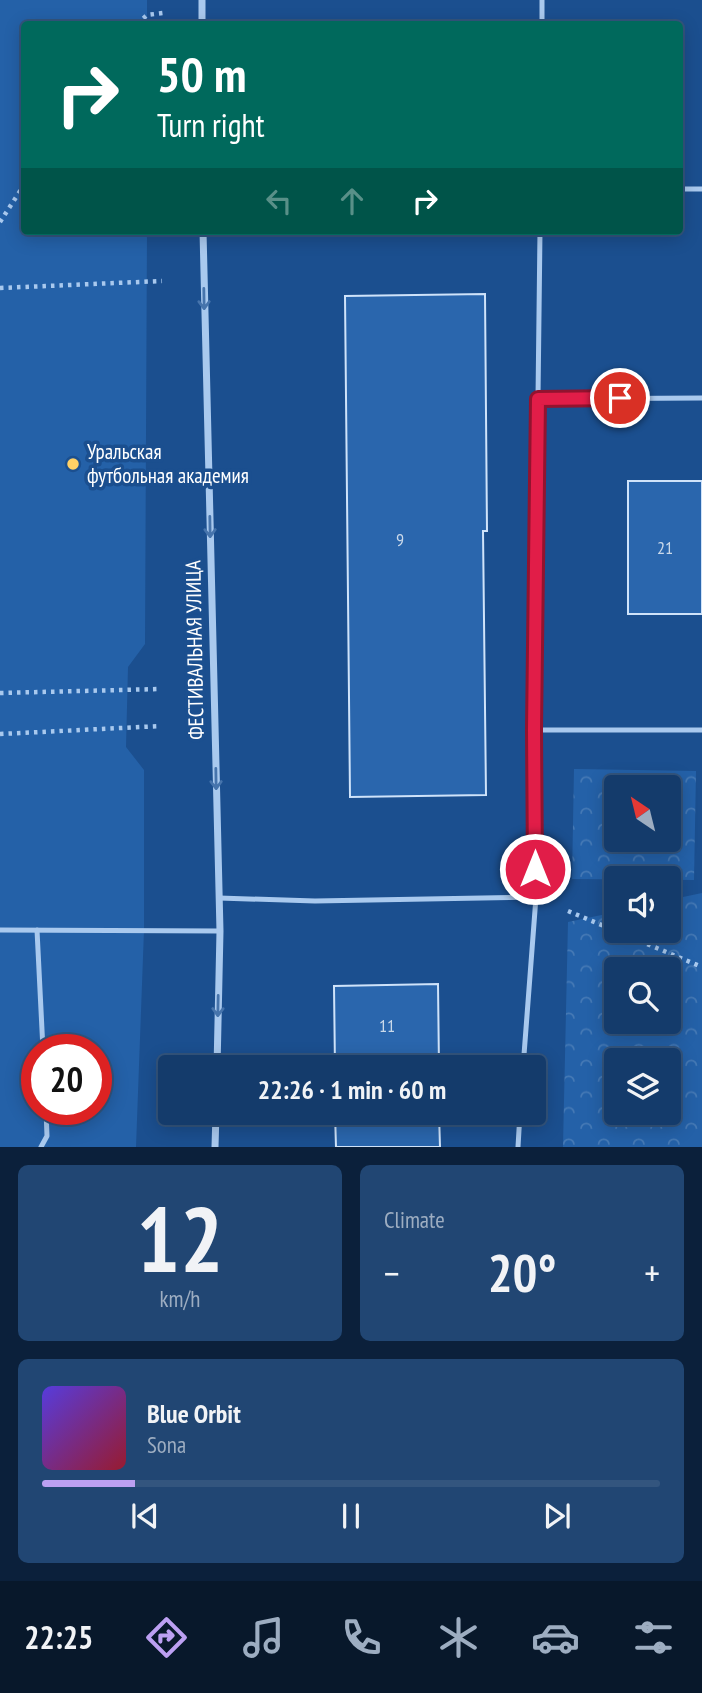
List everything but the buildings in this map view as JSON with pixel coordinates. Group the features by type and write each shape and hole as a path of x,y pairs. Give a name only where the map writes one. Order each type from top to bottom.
{"street":[{"path":"202,0 202,21"},
{"name":"ФЕСТИВАЛЬНАЯ УЛИЦА","path":"203,235 220,931 217,1055"},
{"path":"215,1147 216,1125"}],"lane":[{"path":"542,0 542,21"},
{"path":"683,189 702,189"},
{"path":"524,1055 536,897 534,730 540,235"},
{"path":"538,399 702,398"},
{"path":"534,730 702,730"},
{"path":"219,898 314,901 536,897"},
{"path":"0,930 220,931"},
{"path":"37,930 42,1034"},
{"path":"41,1147 47,1136 47,1125"},
{"path":"518,1147 519,1125"}],"path":[{"path":"140,21 147,15 163,13"},
{"path":"0,222 21,190"},
{"path":"0,288 162,282"},
{"path":"0,693 160,689"},
{"path":"0,734 160,726"},
{"path":"536,897 604,926"},
{"path":"645,943 702,967"}],"green space":[{"name":"Уральская футбольная академия","path":"0,0 147,0 147,21 21,21 21,235 147,235 145,644 128,667 126,747 144,770 144,930 136,1147 0,1147"},
{"path":"574,769 696,771 694,880 681,880 681,866 604,866 604,879 572,879"},
{"path":"702,893 702,1147 563,1147 568,922 604,914 604,943 681,943 681,897"}],"place":[{"name":"Уральская футбольная академия","path":"73,464"}],"route":[{"path":"535,869 538,399 620,398"}]}
